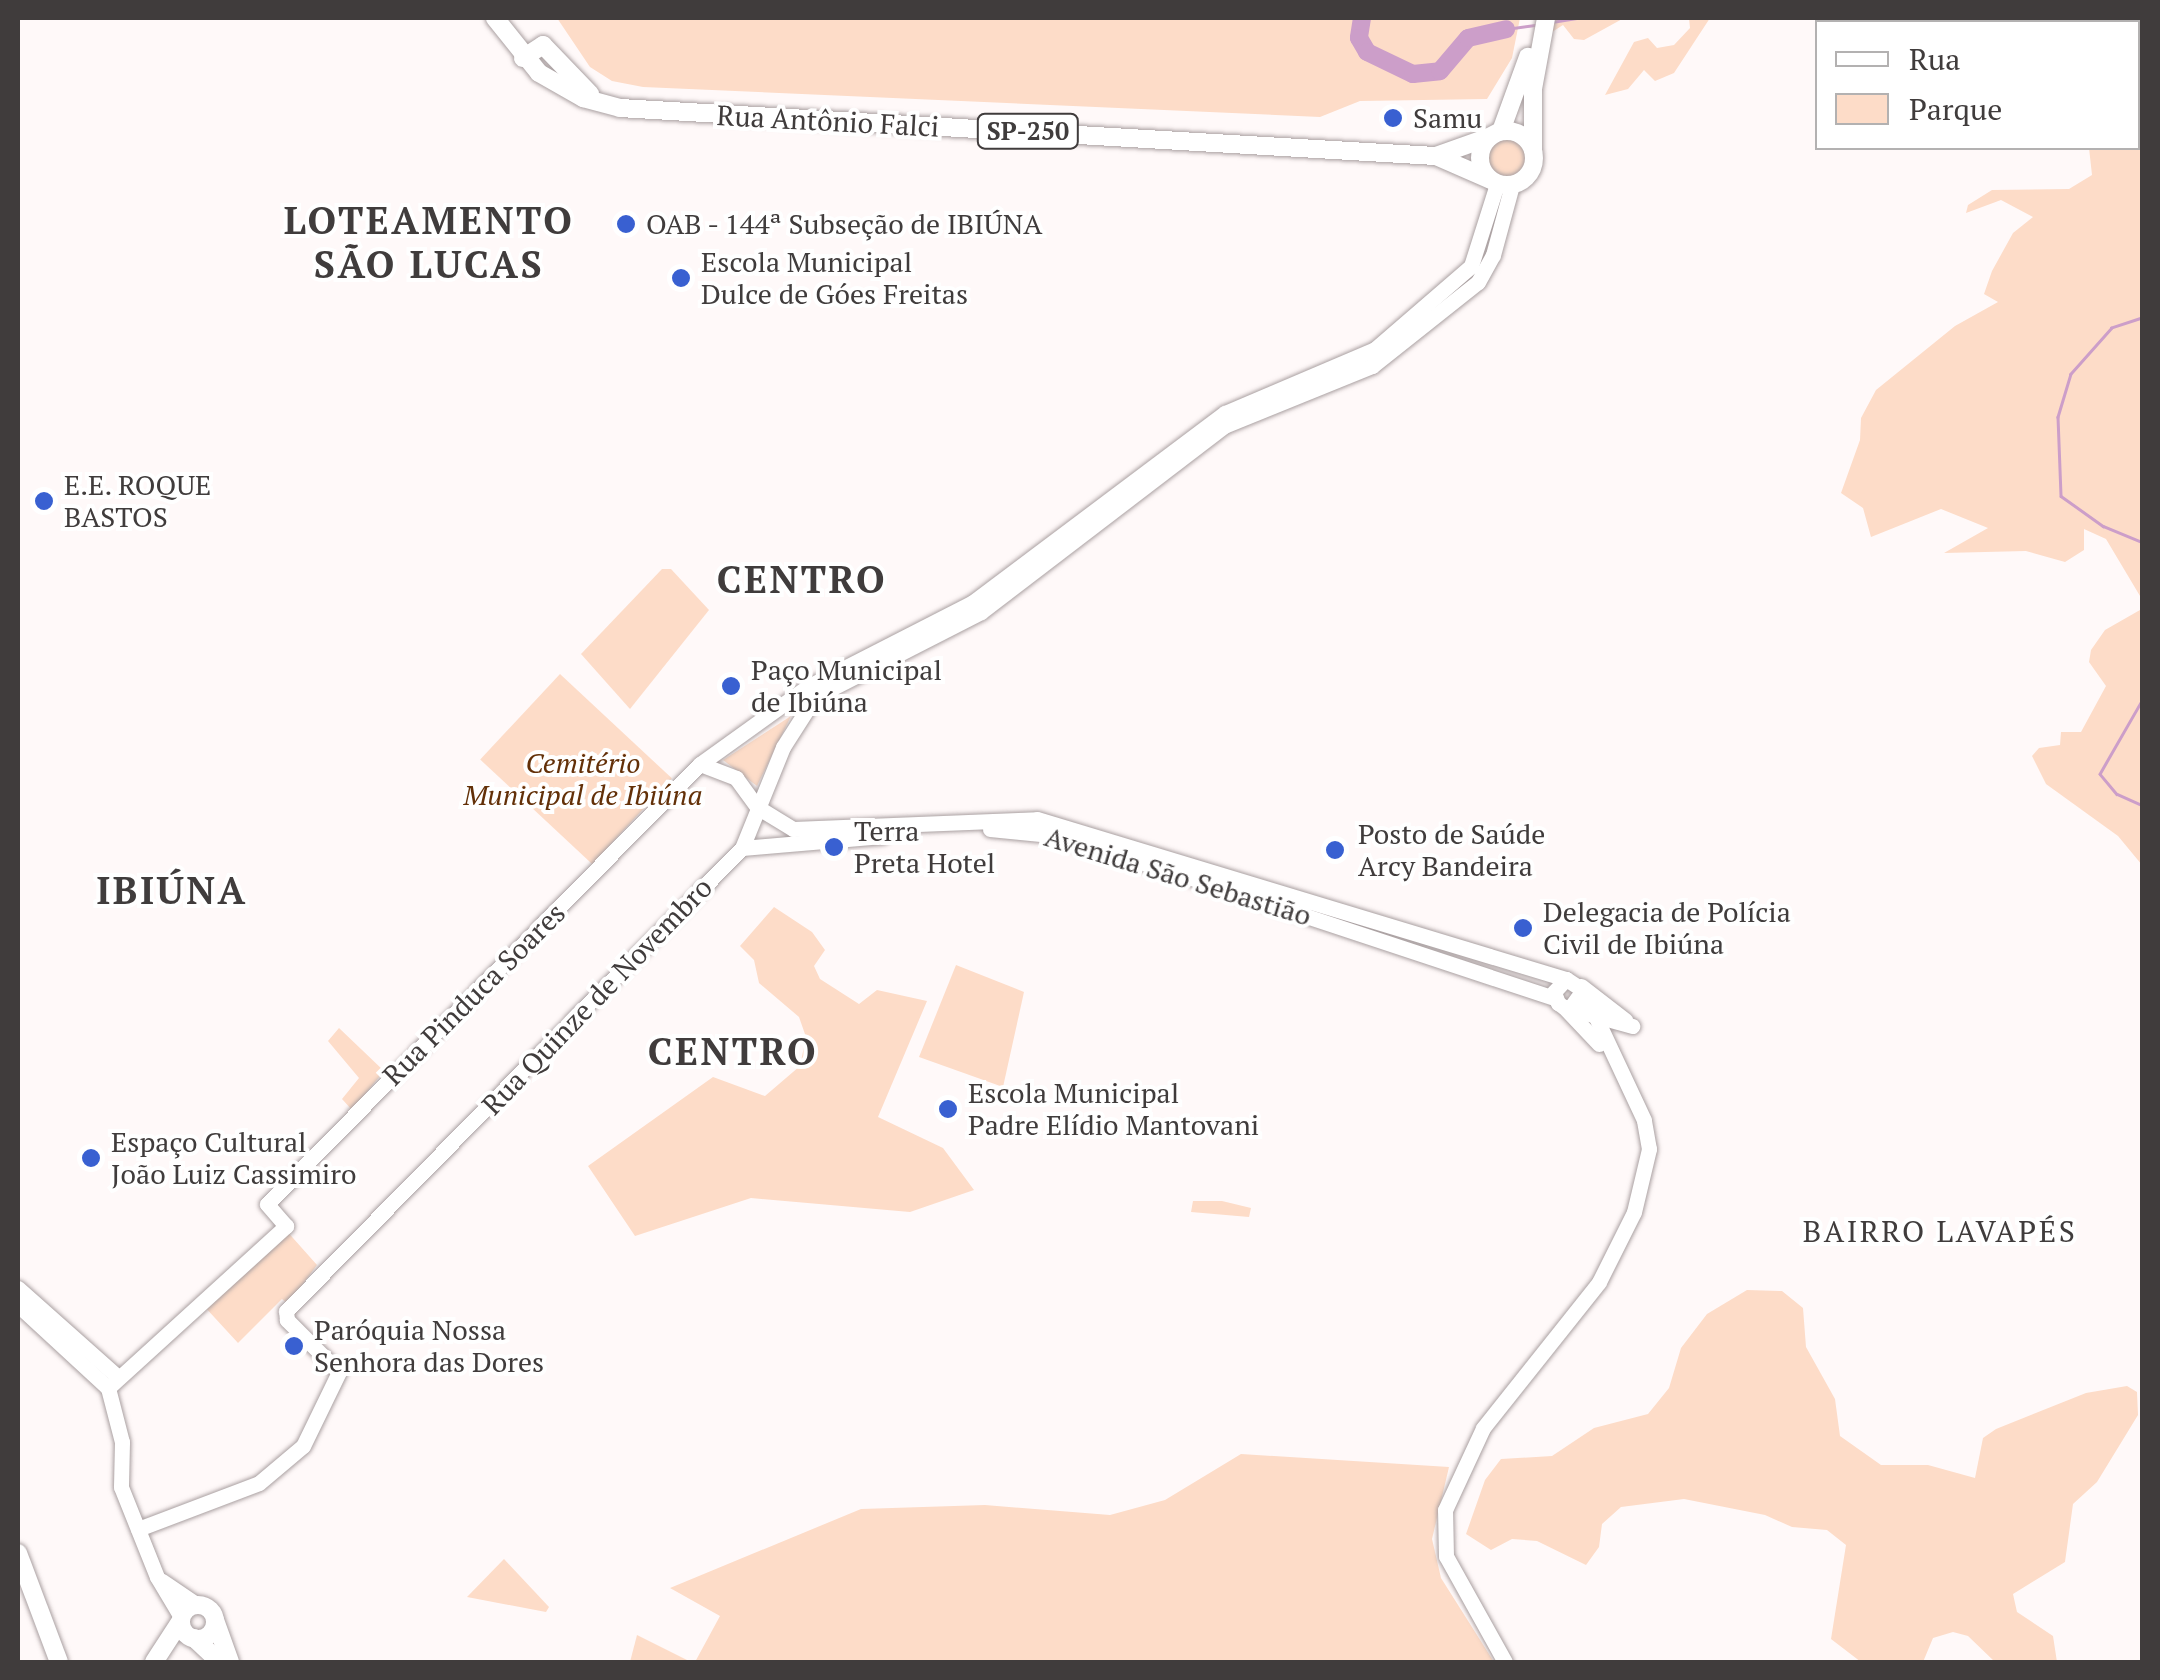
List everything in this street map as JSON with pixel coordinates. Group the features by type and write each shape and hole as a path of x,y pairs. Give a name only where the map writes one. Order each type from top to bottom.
{"main road":[{"name":"Rua Antônio Falci","path":"495,18 522,58 544,45 575,83 620,108 1436,156 1499,183"},
{"path":"977,607 1224,426 1372,366 1467,299 1493,255 1499,183 1480,153 1496,134 1535,18"},
{"path":"1499,183 1528,175 1533,151 1533,89 1546,18"},
{"name":"Rua Antônio Falci","path":"1436,156 1496,134"},
{"path":"1496,134 1521,135 1533,151"},
{"path":"977,607 1225,413 1276,388 1360,360 1422,314 1471,266 1499,183"},
{"name":"Rua Quinze de Novembro","path":"138,1530 231,1496 285,1465 315,1430 339,1372 285,1316 742,848 783,747 815,696 977,607"},
{"name":"Rua Pinduca Soares","path":"113,1382 286,1226 268,1204 700,764 807,687 977,607"},
{"name":"Avenida São Sebastião","path":"700,764 736,778 757,807 781,824 808,832 1036,826 1221,879 1489,967 1577,985 1632,1026 1563,1004 1489,967"},
{"name":"Avenida São Sebastião","path":"742,848 1036,826"},
{"path":"1563,1004 1577,985"},
{"path":"1563,1004 1577,985"},
{"path":"1505,1662 1458,1584 1443,1534 1454,1485 1483,1428 1575,1319 1634,1212 1648,1138 1577,985"},
{"path":"1563,1004 1613,1062"},
{"path":"18,1288 43,1318 113,1382 122,1442 121,1487 156,1577 186,1629 220,1662"},
{"path":"18,1305 43,1318"},
{"path":"18,1553 59,1662"},
{"path":"156,1577 215,1620 230,1662"},
{"path":"158,1658 186,1629 196,1604"},
{"path":"186,1629 204,1638 215,1620"}],"green space":[{"path":"557,18 1520,18 1512,58 1487,99 1360,101 1320,117 643,87 612,81 590,67"},
{"path":"1550,18 1624,18 1584,40 1574,39 1563,25 1549,34"},
{"path":"1689,18 1710,18 1674,73 1655,81 1644,70 1628,89 1605,95 1634,42 1648,38 1657,48 1674,45 1690,28"},
{"path":"2142,18 2142,865 2118,836 2046,784 2032,756 2039,748 2060,745 2061,732 2081,732 2106,686 2089,662 2091,650 2105,630 2140,610 2140,596 2106,539 2084,529 2084,550 2065,562 2026,551 1944,553 1988,528 1941,509 1871,537 1863,508 1841,493 1860,440 1861,418 1876,390 1955,326 1998,302 1984,294 1992,271 2013,233 2033,217 2001,200 1966,213 1968,205 1992,190 2069,189 2092,175 2089,150 2140,150 2140,20 1925,20"},
{"path":"1507,136 1522,143 1529,158 1522,173 1507,180 1492,173 1485,158 1492,143"},
{"name":"Cemitério Municipal de Ibiúna","path":"662,569 671,569 709,610 630,709 581,654"},
{"name":"Cemitério Municipal de Ibiúna","path":"560,674 672,778 592,864 480,760"},
{"path":"791,716 757,786 723,760"},
{"path":"774,907 812,932 825,950 814,966 820,979 859,1004 877,990 927,1001 878,1117 943,1148 974,1190 910,1212 751,1198 635,1236 588,1166 713,1077 765,1096 800,1066 806,1037 799,1017 759,983 754,960 740,946"},
{"path":"956,965 1024,992 1003,1087 919,1057"},
{"path":"339,1028 384,1071 352,1110 342,1099 359,1078 328,1041"},
{"path":"1193,1201 1222,1201 1251,1208 1249,1217 1191,1212"},
{"path":"285,1229 317,1265 288,1304 282,1299 238,1343 203,1305"},
{"path":"1747,1290 1782,1291 1803,1308 1806,1347 1835,1399 1840,1436 1881,1465 1928,1465 1975,1478 1983,1438 1996,1429 2086,1393 2127,1386 2137,1392 2138,1415 2097,1482 2073,1504 2065,1562 2013,1594 2017,1612 2053,1636 2057,1662 1995,1662 1968,1636 1953,1632 1933,1638 1923,1662 1861,1662 1831,1639 1846,1545 1827,1530 1792,1527 1765,1515 1684,1499 1621,1507 1602,1524 1599,1547 1586,1565 1537,1541 1512,1539 1491,1550 1466,1534 1485,1480 1501,1459 1552,1456 1594,1428 1648,1414 1669,1388 1681,1348 1707,1314"},
{"path":"1241,1454 1449,1467 1432,1539 1441,1578 1494,1662 695,1662 720,1616 670,1588 861,1509 985,1505 1110,1515 1165,1500"},
{"path":"504,1559 549,1607 546,1612 467,1597"},
{"path":"637,1635 691,1662 630,1662"}],"waterway":[{"path":"1362,18 1359,38 1367,52 1413,74 1440,71 1468,38 1506,29"},
{"path":"1552,22 1578,18"},
{"path":"1506,29 1535,25"},
{"path":"2142,318 2112,328 2071,374 2058,417 2061,496 2103,526 2142,542"},
{"path":"2142,701 2100,774 2117,794 2142,805"}],"place":[{"name":"Samu","path":"1393,118"},
{"name":"OAB - 144ª Subseção de IBIÚNA","path":"626,224"},
{"name":"Escola Municipal Dulce de Góes Freitas","path":"681,278"},
{"name":"E.E. ROQUE BASTOS","path":"44,501"},
{"name":"Paço Municipal de Ibiúna","path":"731,686"},
{"name":"Terra Preta Hotel","path":"834,847"},
{"name":"Posto de Saúde Arcy Bandeira","path":"1335,850"},
{"name":"Delegacia de Polícia Civil de Ibiúna","path":"1523,928"},
{"name":"Escola Municipal Padre Elídio Mantovani","path":"948,1109"},
{"name":"Espaço Cultural João Luiz Cassimiro","path":"91,1158"},
{"name":"Paróquia Nossa Senhora das Dores","path":"294,1346"}],"district":[{"name":"LOTEAMENTO SÃO LUCAS","path":"429,243"},
{"name":"CENTRO","path":"802,580"},
{"name":"IBIÚNA","path":"172,891"},
{"name":"CENTRO","path":"733,1052"},
{"name":"BAIRRO LAVAPÉS","path":"1940,1231"}]}
